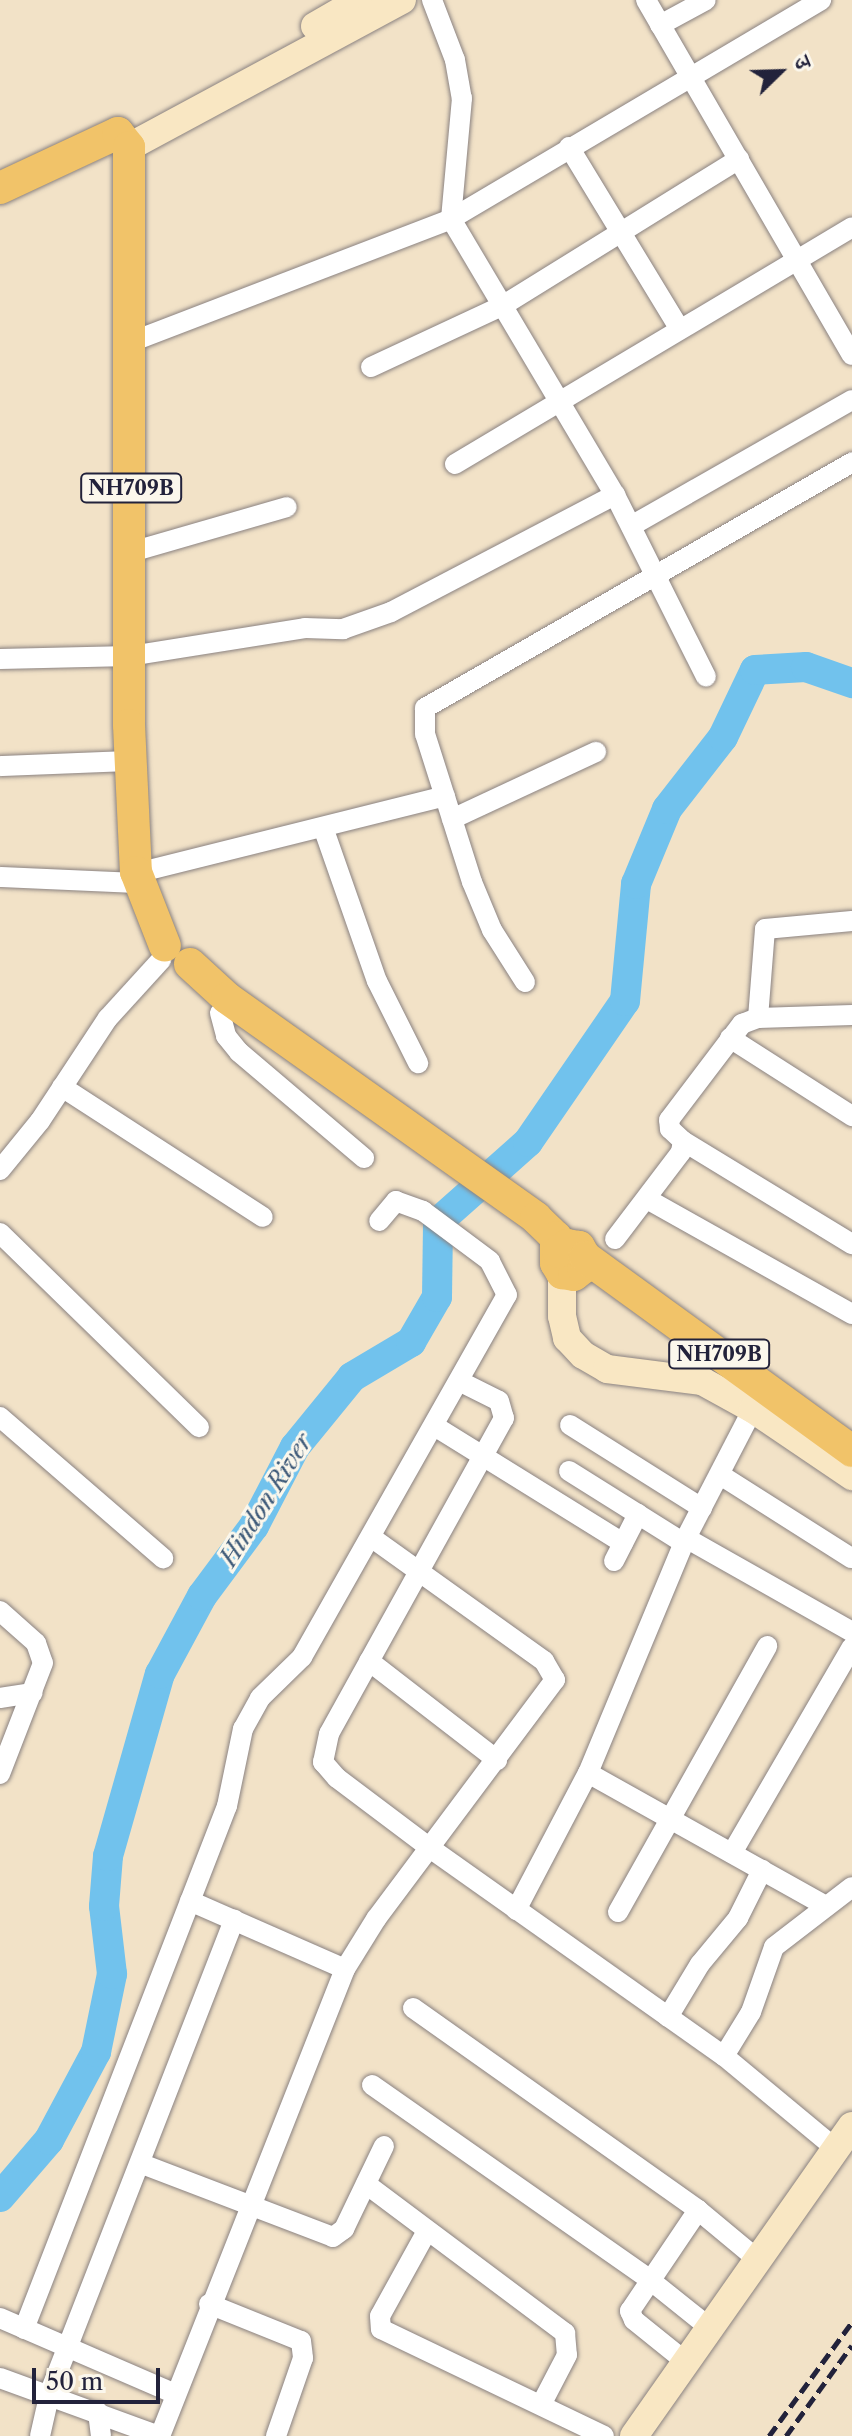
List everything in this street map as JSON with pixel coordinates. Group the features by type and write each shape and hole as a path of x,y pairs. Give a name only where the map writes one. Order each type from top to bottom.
{"highway":[{"path":"0,188 124,140"},
{"path":"0,206 124,140"},
{"name":"NH709B","path":"124,140 131,342 131,761 141,867 175,957 220,1013 302,1063 335,1076"},
{"name":"NH709B","path":"175,957 384,1113 536,1218 556,1237 568,1260 852,1451"}],"main road":[{"path":"124,140 360,0"},
{"path":"124,140 402,0"},
{"path":"568,1260 562,1316 567,1338 583,1355 607,1369 702,1381 753,1409 852,1476"},
{"path":"634,2436 852,2126"}],"street":[{"path":"432,0 455,60 462,98 451,219 615,495 706,677"},
{"path":"646,0 852,355"},
{"path":"660,25 706,0"},
{"path":"131,342 451,219 689,75 821,0"},
{"path":"569,147 679,328"},
{"path":"371,367 502,306 739,159"},
{"path":"455,464 852,227"},
{"path":"631,526 852,400"},
{"path":"525,982 492,930 425,734 425,708 852,462"},
{"path":"0,659 130,656 369,622 615,495"},
{"path":"131,552 287,507"},
{"path":"452,819 596,752"},
{"path":"0,766 131,761"},
{"path":"0,877 141,867 324,830 445,796"},
{"path":"324,830 377,981 418,1063"},
{"path":"758,1018 765,929 852,921"},
{"path":"0,1170 62,1087 108,1018 175,957"},
{"path":"220,1013 226,1036 239,1052 364,1158"},
{"path":"852,1015 758,1018 742,1024 669,1120 670,1129 683,1141 852,1244"},
{"path":"730,1038 852,1116"},
{"path":"62,1087 263,1217"},
{"path":"615,1239 647,1199 683,1141"},
{"path":"647,1199 852,1314"},
{"path":"24,2329 227,1806 237,1747 253,1708 293,1671 436,1427 507,1295 490,1261 461,1235 423,1211 396,1201 379,1221"},
{"path":"0,1233 199,1427"},
{"path":"461,1382 504,1406 504,1418 329,1734 323,1762 337,1778 430,1848 724,2056 836,2149"},
{"path":"516,1910 588,1773 685,1540 722,1476 753,1409"},
{"path":"0,1417 163,1558"},
{"path":"570,1425 702,1508"},
{"path":"436,1427 483,1456 618,1552 638,1514"},
{"path":"569,1471 638,1514 852,1632"},
{"path":"722,1476 851,1558"},
{"path":"0,2378 50,2392 159,2436 173,2393 345,1969 430,1848 552,1688 553,1670 420,1570 372,1538"},
{"path":"0,1611 43,1652 33,1693 0,1774"},
{"path":"618,1912 668,1817 767,1646"},
{"path":"732,1853 852,1647"},
{"path":"369,1661 497,1760"},
{"path":"0,1698 33,1693"},
{"path":"588,1773 826,1906"},
{"path":"668,2017 700,1964 738,1918 762,1870"},
{"path":"724,2056 751,2012 769,1954 852,1887"},
{"path":"190,1901 345,1969"},
{"path":"40,2436 50,2392 142,2164 234,1920"},
{"path":"413,2008 698,2210 757,2259"},
{"path":"372,2085 650,2280 710,2328"},
{"path":"142,2164 251,2203 333,2237 344,2229 384,2146"},
{"path":"366,2184 565,2333 567,2355 541,2405"},
{"path":"686,2362 631,2316 650,2280 698,2210"},
{"path":"427,2231 380,2316 381,2329 604,2436"},
{"path":"209,2304 301,2341 303,2358 276,2436"},
{"path":"0,2318 67,2350 173,2393"},
{"path":"98,2412 101,2436"}],"waterway":[{"name":"Hindon River","path":"0,2197 49,2140 96,2052 112,1974 104,1906 108,1856 160,1674 202,1596 254,1526 295,1447 352,1377 411,1342 437,1297 438,1222 528,1142 625,1001 636,884 667,809 723,737 755,670 806,667 852,683"}],"railway":[{"path":"769,2436 852,2322"},
{"path":"786,2436 852,2345"}]}
